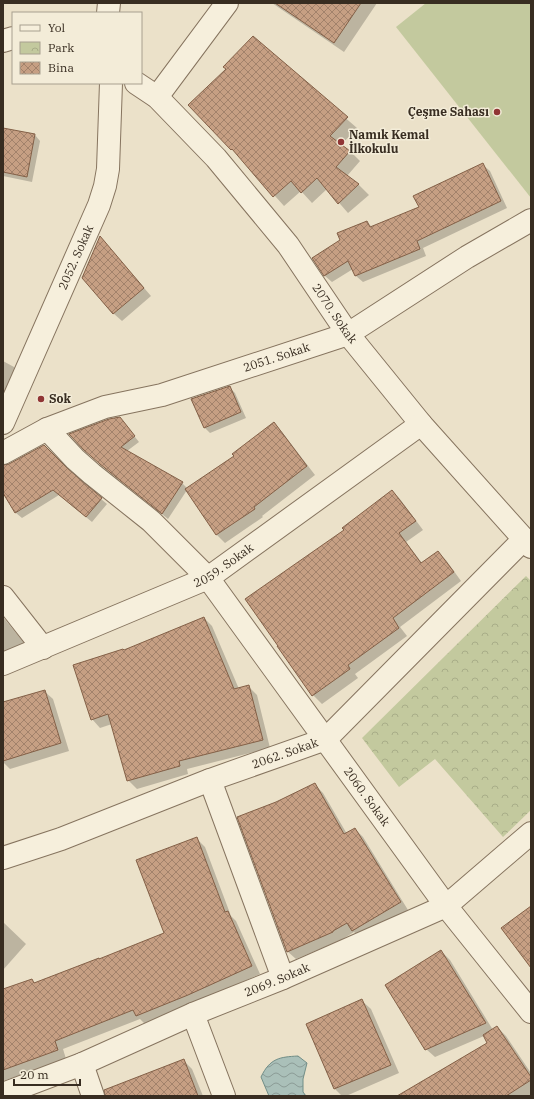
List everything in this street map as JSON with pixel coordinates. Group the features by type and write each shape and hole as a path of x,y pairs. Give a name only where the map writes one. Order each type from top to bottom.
{"street":[{"path":"157,97 227,3"},
{"name":"2052. Sokak","path":"3,423 96,211 105,186 108,169 111,84"},
{"name":"2070. Sokak","path":"138,84 157,97 216,158 288,245 348,334 421,424 527,543"},
{"name":"2051. Sokak","path":"3,453 47,429 105,407 162,395 348,334 467,257 531,220"},
{"name":"2059. Sokak","path":"3,664 208,578 421,424"},
{"name":"2060. Sokak","path":"47,429 86,469 151,521 208,578 446,906 531,1012"},
{"name":"2062. Sokak","path":"3,858 61,839 210,780 326,739 527,543"},
{"path":"3,597 43,648"},
{"path":"210,780 283,978"},
{"name":"2069. Sokak","path":"3,1094 82,1064 193,1014 283,978 446,906 531,833"},
{"path":"193,1014 224,1096"},
{"path":"82,1064 93,1096"}],"green space":[{"name":"Çeşme Sahası","path":"426,3 531,3 531,198 396,27"},
{"path":"526,576 531,581 531,810 503,837 435,759 399,787 362,738"}],"water":[{"path":"298,1056 307,1063 303,1079 303,1092 306,1096 269,1096 261,1077 264,1071 272,1062 276,1060"}],"building":[{"path":"275,3 361,3 334,43"},
{"path":"253,36 348,117 330,136 350,151 336,167 359,184 338,204 317,178 301,193 291,181 273,197 232,149 231,150 188,105 226,69 223,67"},
{"path":"3,128 35,134 27,177 3,172"},
{"path":"483,163 501,201 417,241 420,249 355,276 348,261 324,276 312,258 340,240 337,233 367,221 370,227 419,207 413,196"},
{"path":"100,236 144,288 113,314 82,278"},
{"path":"230,386 241,412 204,428 191,399"},
{"path":"120,417 135,436 121,447 183,482 162,514 100,464 69,434 109,419"},
{"path":"274,422 307,466 254,507 255,509 216,535 185,489 234,456 232,454"},
{"path":"44,445 67,468 102,498 86,517 53,490 15,513 3,493 3,465 9,464"},
{"path":"392,490 416,521 399,533 421,563 438,551 454,572 393,618 399,628 348,665 350,669 312,696 245,599 344,530 342,528"},
{"path":"204,617 234,689 249,685 263,740 179,761 180,766 127,781 108,714 91,720 73,665 123,649 124,650"},
{"path":"45,690 61,743 3,761 3,702"},
{"path":"315,783 344,834 355,828 401,902 352,931 347,923 333,932 287,952 237,817 276,802"},
{"path":"197,837 225,912 228,911 252,966 188,995 136,1016 133,1010 55,1041 58,1050 3,1070 3,989 32,979 34,983 164,933 136,860"},
{"path":"531,906 531,968 501,928"},
{"path":"441,950 486,1023 425,1050 385,985"},
{"path":"362,999 391,1065 334,1089 306,1024"},
{"path":"497,1026 531,1077 531,1080 506,1096 397,1096 487,1043 483,1035"},
{"path":"184,1059 198,1096 105,1096 104,1090"}],"place":[{"name":"Çeşme Sahası","path":"497,112"},
{"name":"Namık Kemal İlkokulu","path":"341,142"},
{"name":"Sok","path":"41,399"}]}
